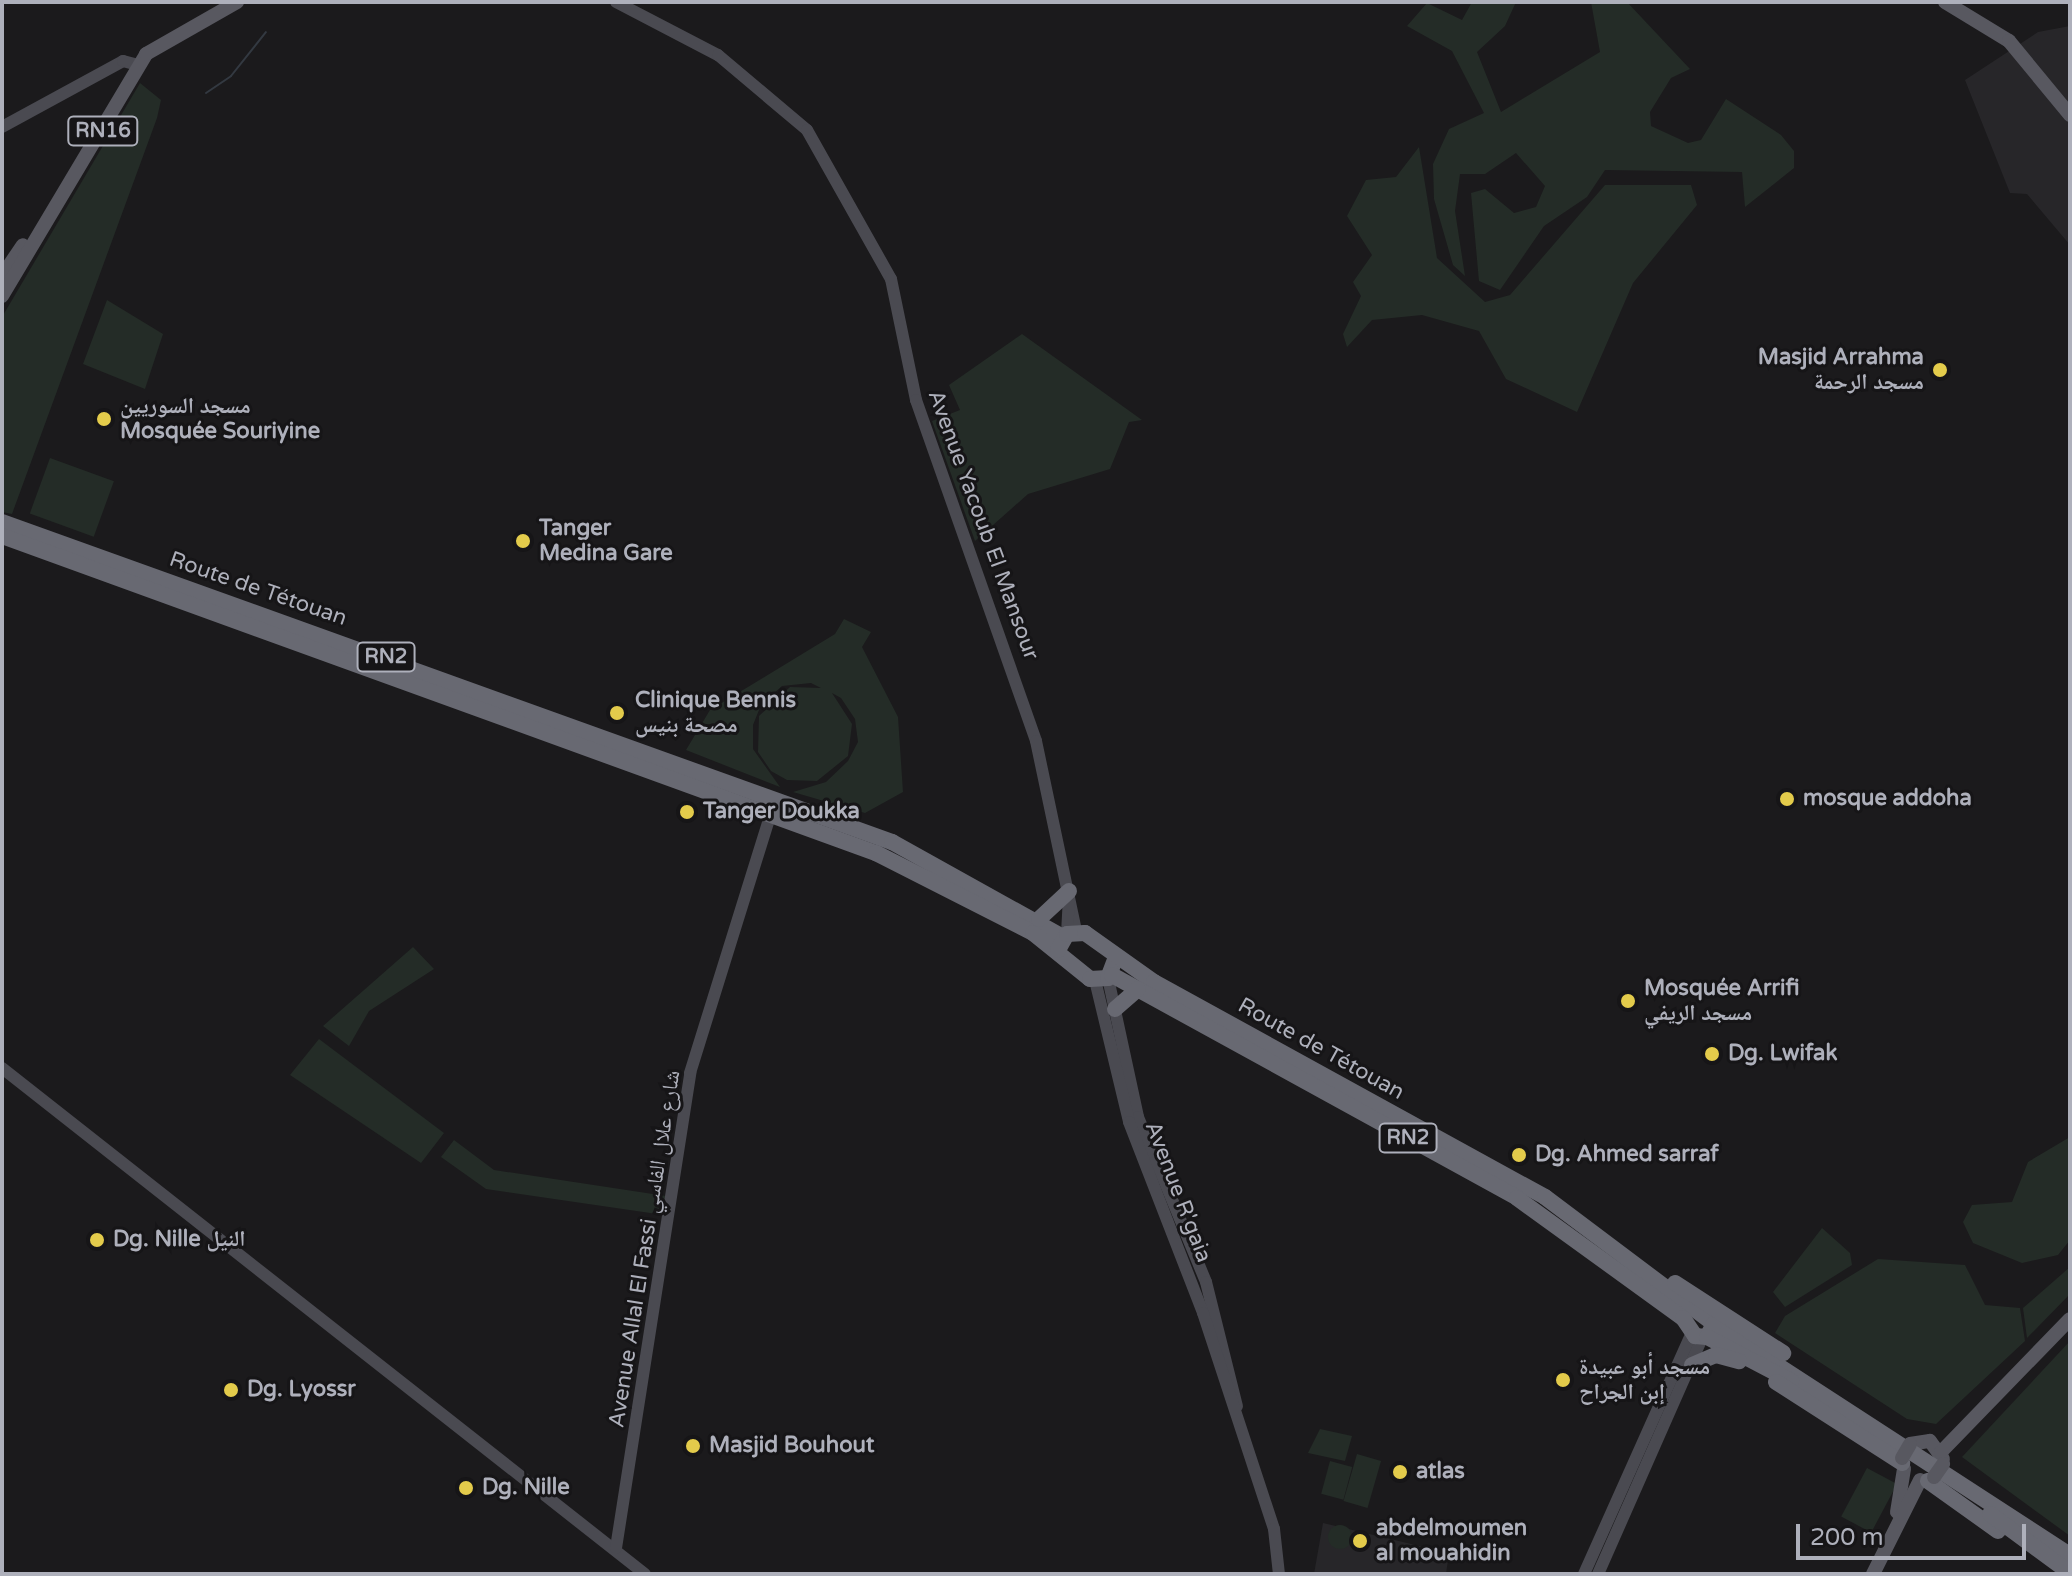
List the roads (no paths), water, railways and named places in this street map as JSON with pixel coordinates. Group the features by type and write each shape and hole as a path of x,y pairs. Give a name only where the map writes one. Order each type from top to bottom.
{"highway":[{"name":"Route de Tétouan","path":"2,522 733,788 771,813 841,818 1039,919 1066,938"},
{"name":"Route de Tétouan","path":"2,536 771,813 876,853 1066,938 1116,957 1545,1197 1618,1250 1701,1328 1777,1361 2070,1555"},
{"path":"733,788 751,780"},
{"path":"1039,919 1069,894"},
{"name":"Route de Tétouan","path":"1066,938 1064,963 1138,989 1517,1198 1701,1328 1838,1409 2070,1573"},
{"path":"1105,978 1116,957"},
{"path":"1115,1009 1138,989"},
{"path":"1618,1250 1750,1330 1919,1442"},
{"path":"1750,1330 1777,1361"},
{"path":"1692,1365 1724,1355 1765,1374 1903,1463"},
{"path":"1748,1357 1765,1374"},
{"path":"1942,1459 2070,1547"},
{"path":"1927,1479 2058,1574"}],"main road":[{"name":"RN16","path":"2,296 135,63 219,2"},
{"name":"RN16","path":"2,276 135,63 154,46 237,2"},
{"path":"1945,2 2009,41 2070,115"},
{"path":"1873,1574 1894,1524 1963,1425 2070,1319"},
{"path":"1894,1524 1903,1463 1919,1442 1963,1425"},
{"path":"1919,1442 1942,1459"},
{"path":"1903,1463 1927,1479"}],"street":[{"name":"Avenue Yacoub El Mansour","path":"616,2 684,33 746,76 807,130 844,185 898,294 916,400 1023,695 1069,894 1066,938"},
{"path":"2,127 135,63"},
{"name":"Avenue Allal El Fassi شارع علال الفاسي","path":"616,1548 690,1073 771,813"},
{"name":"Avenue R'gaia","path":"1105,978 1115,1009 1138,1117 1231,1359 1236,1413"},
{"name":"Avenue R'gaia","path":"1105,978 1129,1122 1236,1413 1274,1529 1279,1574"},
{"path":"2,1068 616,1548 645,1574"},
{"path":"1598,1574 1692,1365 1701,1328"},
{"path":"1584,1574 1701,1328"}],"waterway":[{"path":"206,93 231,76 266,32"}],"place":[{"name":"Masjid Arrahma مسجد الرحمة","path":"1940,370"},
{"name":"مسجد السوريين Mosquée Souriyine","path":"104,419"},
{"name":"Tanger Medina Gare","path":"523,541"},
{"name":"Clinique Bennis مصحة بنيس","path":"617,713"},
{"name":"mosque addoha","path":"1787,799"},
{"name":"Tanger Doukka","path":"687,812"},
{"name":"Mosquée Arrifi مسجد الريفي","path":"1628,1001"},
{"name":"Dg. Lwifak","path":"1712,1054"},
{"name":"Dg. Ahmed sarraf","path":"1519,1155"},
{"name":"Dg. Nille النيل","path":"97,1240"},
{"name":"مسجد أبو عبيدة إبن الجراح","path":"1563,1380"},
{"name":"Dg. Lyossr","path":"231,1390"},
{"name":"Masjid Bouhout","path":"693,1446"},
{"name":"atlas","path":"1400,1472"},
{"name":"Dg. Nille","path":"466,1488"},
{"name":"abdelmoumen al mouahidin","path":"1360,1541"}]}
